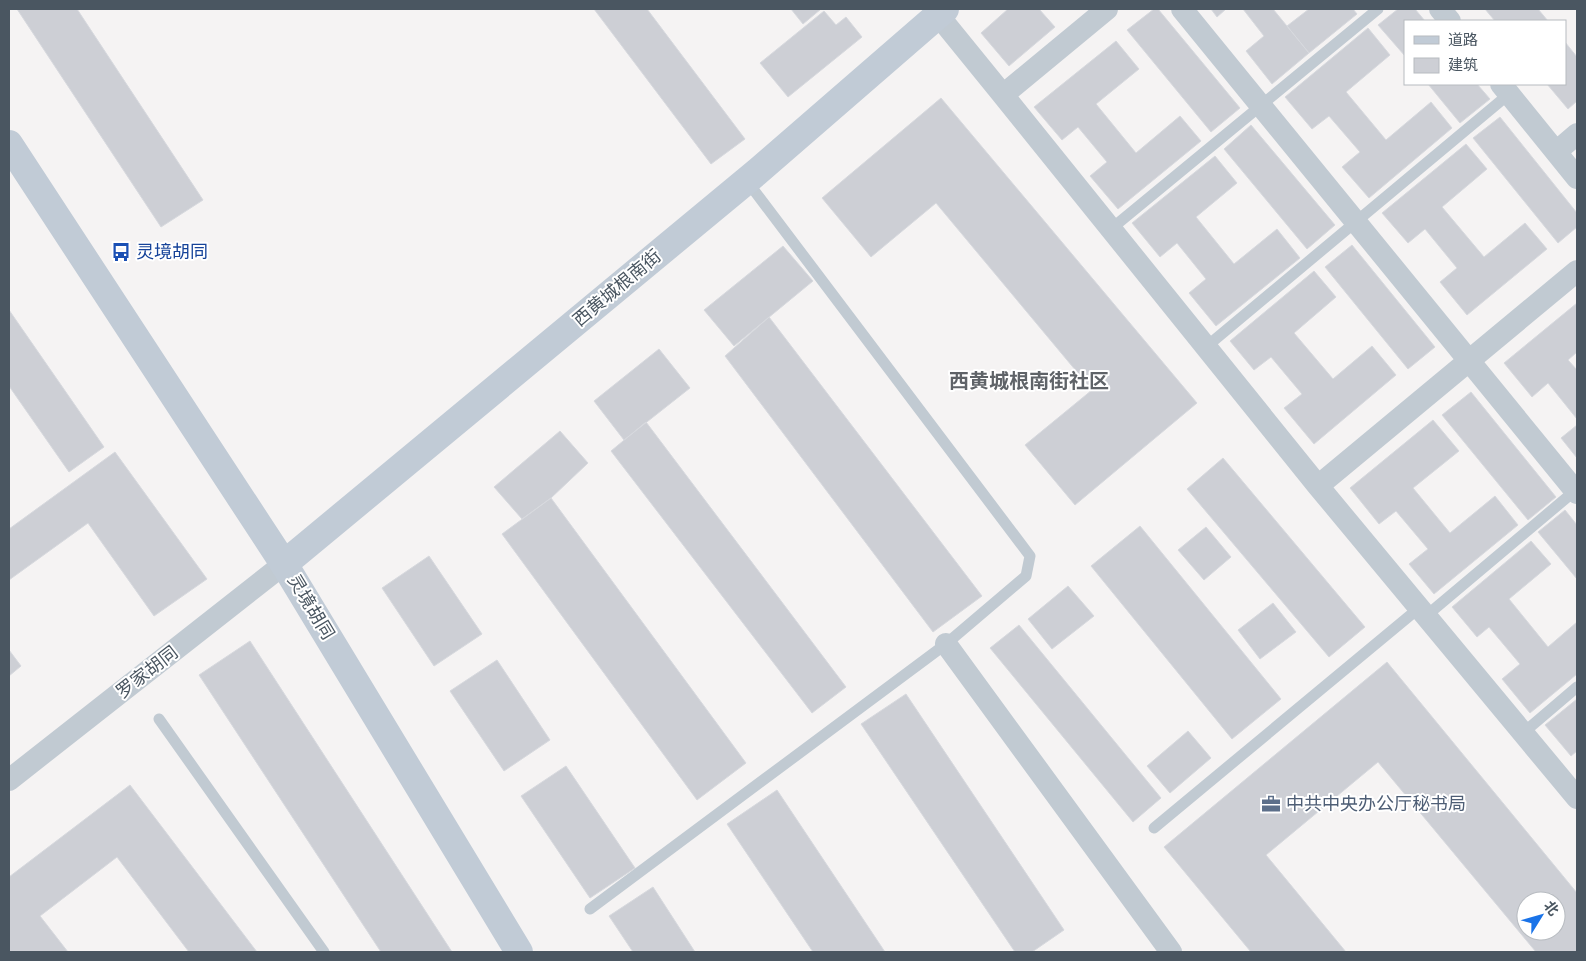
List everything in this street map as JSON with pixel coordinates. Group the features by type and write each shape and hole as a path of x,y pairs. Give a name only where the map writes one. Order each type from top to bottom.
{"main road":[{"name":"西黄城根南街","path":"284,564 747,180 942,12"},
{"name":"灵境胡同","path":"9,144 284,564 519,952"}],"street":[{"path":"1003,95 1107,9"},
{"path":"1182,9 1577,491"},
{"path":"1440,9 1449,20"},
{"path":"942,12 1003,95 1318,486 1577,798"},
{"path":"1505,89 1577,178"},
{"path":"1556,152 1577,134"},
{"path":"1318,486 1577,271"},
{"name":"罗家胡同","path":"9,780 284,564"},
{"path":"946,644 1171,952"}],"lane":[{"path":"1111,228 1378,9"},
{"path":"1206,347 1356,222 1505,89"},
{"path":"590,909 946,644 1026,576 1030,556 747,180"},
{"path":"1154,828 1577,491"},
{"path":"1523,733 1577,687"},
{"path":"159,719 318,950"}],"building":[{"path":"17,9 77,9 203,200 161,227"},
{"path":"594,9 647,9 745,139 711,164"},
{"path":"791,9 821,9 803,24"},
{"path":"1008,9 1039,9 1055,27 1009,66 981,33"},
{"path":"1154,9 1158,9 1240,108 1211,132 1127,30"},
{"path":"1211,9 1226,9 1217,17"},
{"path":"1243,9 1273,9 1309,53 1272,84 1246,51 1264,36"},
{"path":"1309,9 1353,9 1357,14 1309,53 1287,26"},
{"path":"1398,9 1415,9 1424,20 1404,20 1404,55 1378,25"},
{"path":"1485,9 1538,9 1547,20 1494,20"},
{"path":"824,11 836,25 846,17 862,37 788,97 760,63"},
{"path":"1368,28 1390,55 1346,92 1386,140 1431,102 1452,128 1369,198 1342,167 1360,152 1329,116 1312,129 1285,97"},
{"path":"1116,41 1139,69 1096,104 1136,153 1180,116 1201,141 1118,209 1090,176 1107,162 1078,127 1062,140 1034,107"},
{"path":"1566,43 1577,57 1577,101 1568,109 1548,85 1566,85"},
{"path":"1429,85 1478,85 1490,99 1460,123"},
{"path":"941,98 1197,403 1075,505 1025,445 1092,390 936,203 871,257 822,198"},
{"path":"1500,117 1577,213 1577,227 1558,243 1473,138"},
{"path":"1251,125 1335,225 1307,249 1224,149"},
{"path":"1466,144 1487,169 1442,207 1484,257 1525,223 1547,249 1467,315 1440,282 1457,268 1425,229 1408,243 1382,213"},
{"path":"1215,156 1237,183 1196,217 1234,264 1277,229 1300,258 1216,326 1189,293 1206,279 1177,243 1160,257 1132,223"},
{"path":"1352,245 1435,347 1408,369 1325,267"},
{"path":"783,246 813,281 734,346 704,310"},
{"path":"1314,271 1336,297 1294,333 1333,379 1372,346 1396,375 1314,444 1284,408 1302,394 1271,357 1254,370 1230,341"},
{"path":"1577,303 1577,352 1568,360 1577,370 1577,419 1548,383 1532,397 1504,363"},
{"path":"9,310 104,447 69,472 9,386"},
{"path":"769,317 982,596 933,632 725,356"},
{"path":"659,349 690,388 624,440 594,401"},
{"path":"1471,392 1556,497 1528,520 1442,415"},
{"path":"1433,420 1459,451 1413,488 1450,533 1495,496 1518,525 1434,594 1409,564 1428,549 1396,511 1379,524 1350,488"},
{"path":"646,422 846,687 812,713 611,451"},
{"path":"1577,425 1577,458 1561,438"},
{"path":"560,431 588,463 551,498 522,519 494,487"},
{"path":"115,452 207,579 154,616 88,523 9,580 9,529"},
{"path":"1223,458 1365,627 1329,657 1187,489"},
{"path":"551,498 746,763 697,800 502,534"},
{"path":"1565,510 1577,525 1577,579 1538,532"},
{"path":"1140,526 1281,699 1232,739 1091,566"},
{"path":"1206,527 1231,557 1204,580 1178,550"},
{"path":"1531,541 1551,564 1509,599 1548,647 1577,622 1577,674 1530,713 1502,679 1520,664 1489,627 1477,637 1452,607"},
{"path":"429,556 482,634 434,666 382,588"},
{"path":"1068,586 1094,616 1052,649 1028,619"},
{"path":"1273,603 1296,632 1260,659 1238,630"},
{"path":"1019,625 1161,798 1133,822 990,648"},
{"path":"250,641 452,952 381,952 199,675"},
{"path":"9,650 21,666 9,676"},
{"path":"497,660 550,740 504,771 450,691"},
{"name":"中共中央办公厅秘书局","path":"1387,662 1577,893 1577,952 1536,952 1527,941 1566,941 1566,891 1516,891 1516,928 1378,762 1266,855 1346,952 1251,952 1164,847"},
{"path":"906,694 1064,930 1032,952 1015,952 861,724"},
{"path":"1577,699 1577,751 1571,756 1545,725"},
{"path":"1188,731 1211,758 1170,793 1147,766"},
{"path":"566,766 635,868 590,898 521,796"},
{"path":"130,785 257,952 189,952 117,857 40,916 68,952 9,952 9,877"},
{"path":"777,790 885,952 813,952 727,824"},
{"path":"653,887 695,952 633,952 609,916"}],"place":[{"name":"灵境胡同","path":"121,252"},
{"name":"中共中央办公厅秘书局","path":"1271,804"}],"district":[{"name":"西黄城根南街社区","path":"1029,381"}]}
